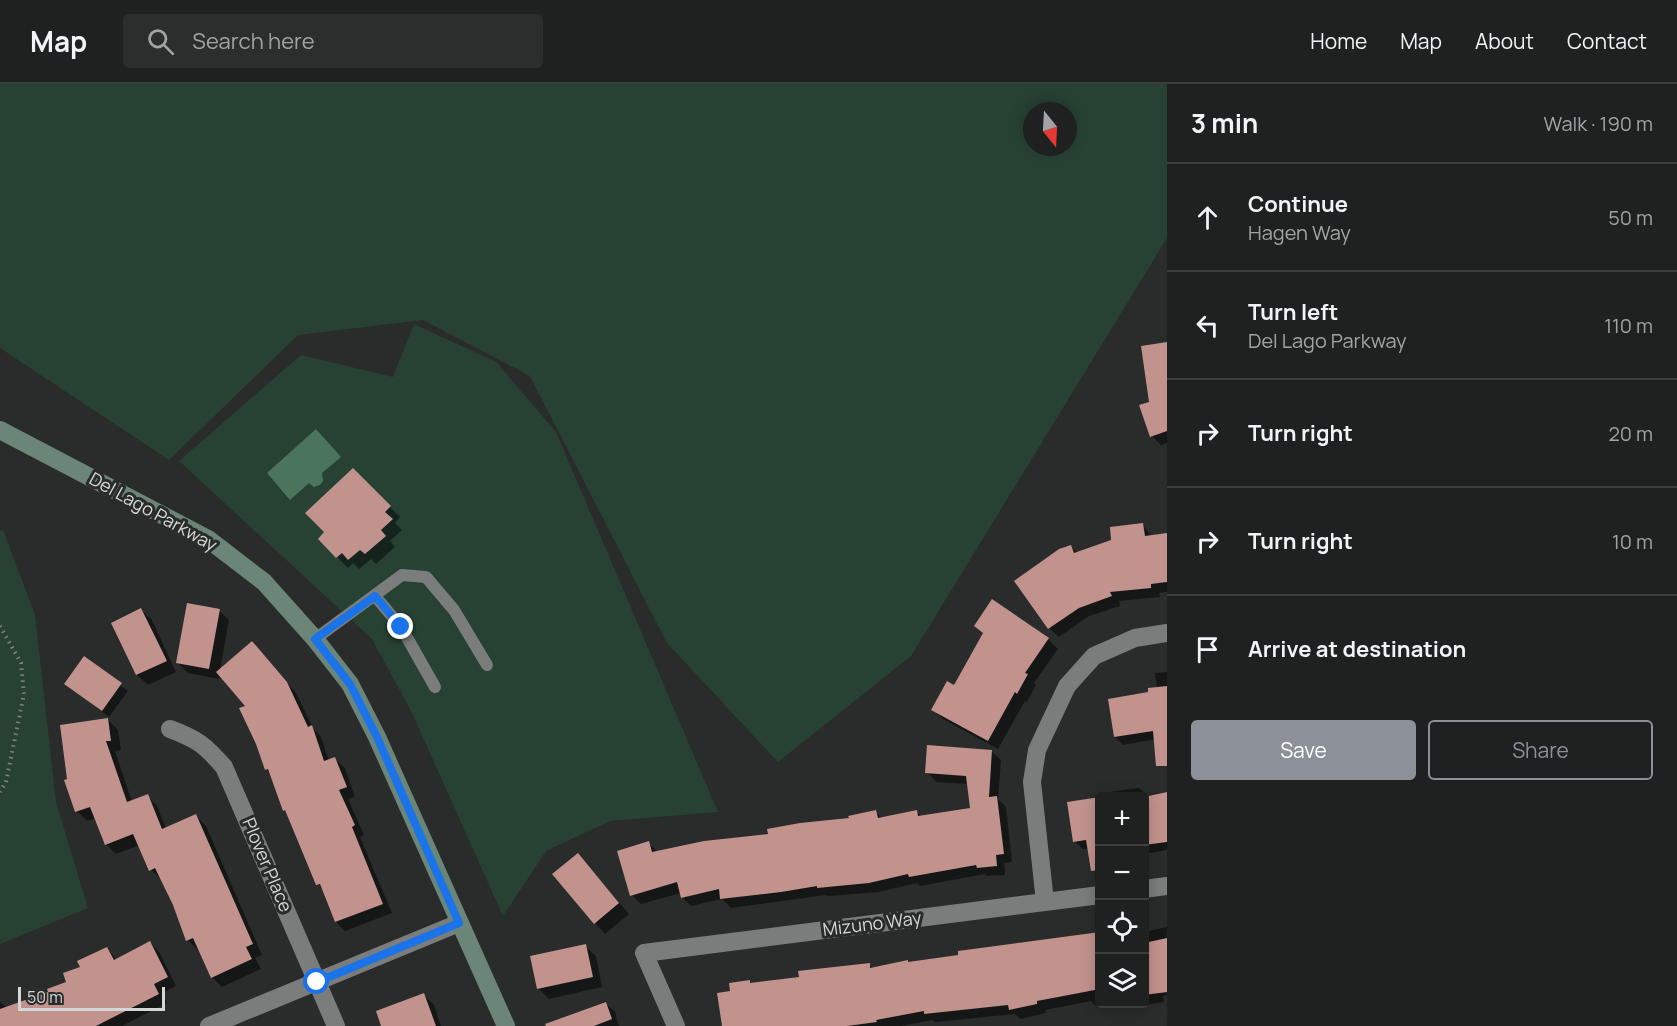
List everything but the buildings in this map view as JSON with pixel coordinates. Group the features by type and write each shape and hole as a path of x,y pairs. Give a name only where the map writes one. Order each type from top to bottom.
{"street":[{"name":"Del Lago Parkway","path":"0,430 208,539 264,582 315,639 350,684 377,737 506,1026"},
{"path":"1045,902 1032,782 1037,750 1067,686 1094,656 1135,638 1167,633"},
{"name":"Plover Place","path":"170,729 205,745 224,767 336,1026"},
{"path":"1149,888 1167,886"},
{"name":"Mizuno Way","path":"676,1026 644,953 1095,896"},
{"path":"209,1026 459,923"}],"lane":[{"path":"315,639 402,575 426,577 454,610 487,665"},
{"path":"375,596 401,627 435,687"}],"path":[{"path":"0,626 21,663 24,694 6,782 0,792"}],"shaded area":[{"path":"0,84 1167,84 1167,238 911,656 778,762 667,643 530,376 423,320 298,335 169,460 0,348"},
{"path":"414,324 496,362 556,432 718,812 610,821 546,851 503,916 412,713 372,639 179,461 301,355 393,377"},
{"path":"316,429 341,457 322,473 323,481 320,485 314,487 309,483 290,500 267,473"},
{"path":"3,530 35,615 56,802 88,908 0,944 0,531"}],"route":[{"path":"317,982 459,923 377,737 350,684 315,639 375,596 401,627"}]}
